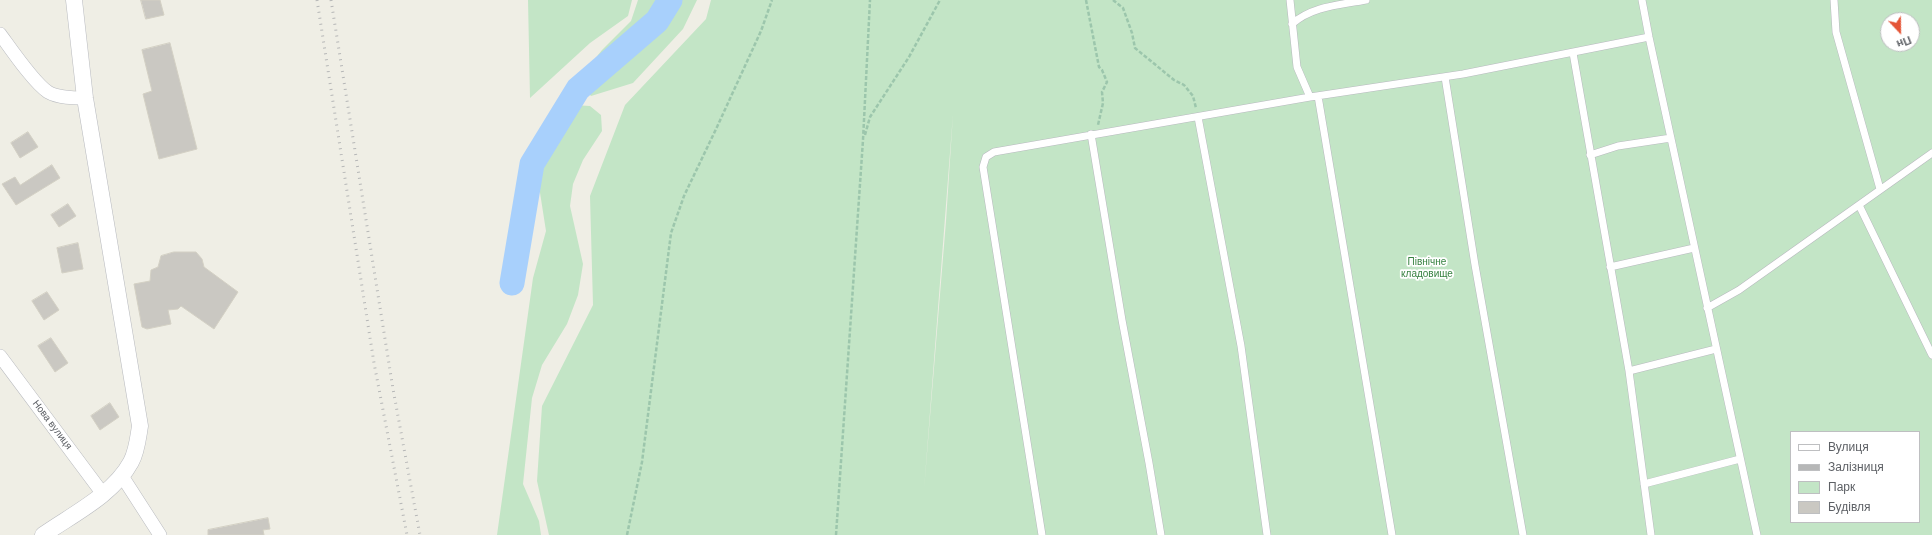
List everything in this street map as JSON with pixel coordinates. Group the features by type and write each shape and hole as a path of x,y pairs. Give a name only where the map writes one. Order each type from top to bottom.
{"street":[{"path":"43,535 103,494 122,476 131,461 137,445 140,426 85,98 74,0"},
{"path":"0,34 32,76 48,92 68,97 85,98"},
{"name":"Нова вулиця","path":"0,356 103,494"},
{"path":"122,476 160,535"}],"lane":[{"path":"1290,0 1297,67 1310,97"},
{"path":"1292,24 1301,16 1314,10 1366,0"},
{"path":"1642,0 1694,248 1757,535"},
{"path":"1834,0 1833,10 1836,32 1880,189"},
{"path":"1042,535 984,167 986,157 994,152 1091,134 1310,97 1445,77 1649,37"},
{"path":"1573,52 1628,371 1651,535"},
{"path":"1445,77 1475,265 1523,535"},
{"path":"1318,96 1392,535"},
{"path":"1198,117 1241,346 1267,535"},
{"path":"1091,134 1122,320 1161,535"},
{"path":"1590,155 1618,146 1671,138"},
{"path":"1707,308 1739,290 1930,155"},
{"path":"1859,204 1932,355"},
{"path":"1610,267 1694,248"},
{"path":"1628,371 1716,349"},
{"path":"1644,484 1740,459"}],"path":[{"path":"627,535 642,462 671,233 684,196 754,45 772,0"},
{"path":"836,535 863,140 870,0"},
{"path":"863,140 870,117 909,57 940,0"},
{"path":"1086,0 1099,67 1102,70 1107,82 1102,92 1103,103 1097,129 1091,134"},
{"path":"1112,0 1122,8 1132,33 1135,48 1174,80 1184,85 1193,96 1198,117"}],"green space":[{"path":"528,0 632,0 628,16 590,43 530,98"},
{"path":"638,0 697,0 683,29 633,83 591,96 577,81 602,50 631,21"},
{"name":"Північне кладовище","path":"711,0 1932,0 1932,535 549,535 537,481 542,406 593,305 590,196 625,105 706,19","holes":["953,114 946,221 924,490"]},
{"path":"574,105 590,106 601,115 602,131 583,160 573,184 570,206 583,264 578,295 567,324 542,365 532,398 523,484 539,521 541,535 497,535 533,278 546,231 538,180 565,118"}],"building":[{"path":"141,0 160,0 164,15 146,19"},
{"path":"170,43 197,149 159,159 143,94 152,91 142,50"},
{"path":"28,132 38,147 20,158 11,143"},
{"path":"52,165 60,178 16,205 2,184 15,177 20,185"},
{"path":"68,204 76,216 59,227 51,215"},
{"path":"78,243 83,269 62,273 57,248"},
{"path":"174,252 196,252 202,259 204,267 238,292 214,329 181,306 178,309 168,310 171,324 147,329 142,327 134,284 150,281 151,270 158,267 161,256"},
{"path":"47,292 59,310 44,320 32,301"},
{"path":"51,338 68,363 55,372 38,346"},
{"path":"110,403 119,417 100,430 91,416"},
{"path":"268,518 270,529 263,530 264,535 208,535 208,530"}],"waterway":[{"path":"512,283 532,164 578,89 657,21 670,0"}],"railway":[{"path":"317,0 374,363 407,535"},
{"path":"331,0 393,389 420,535"}]}
